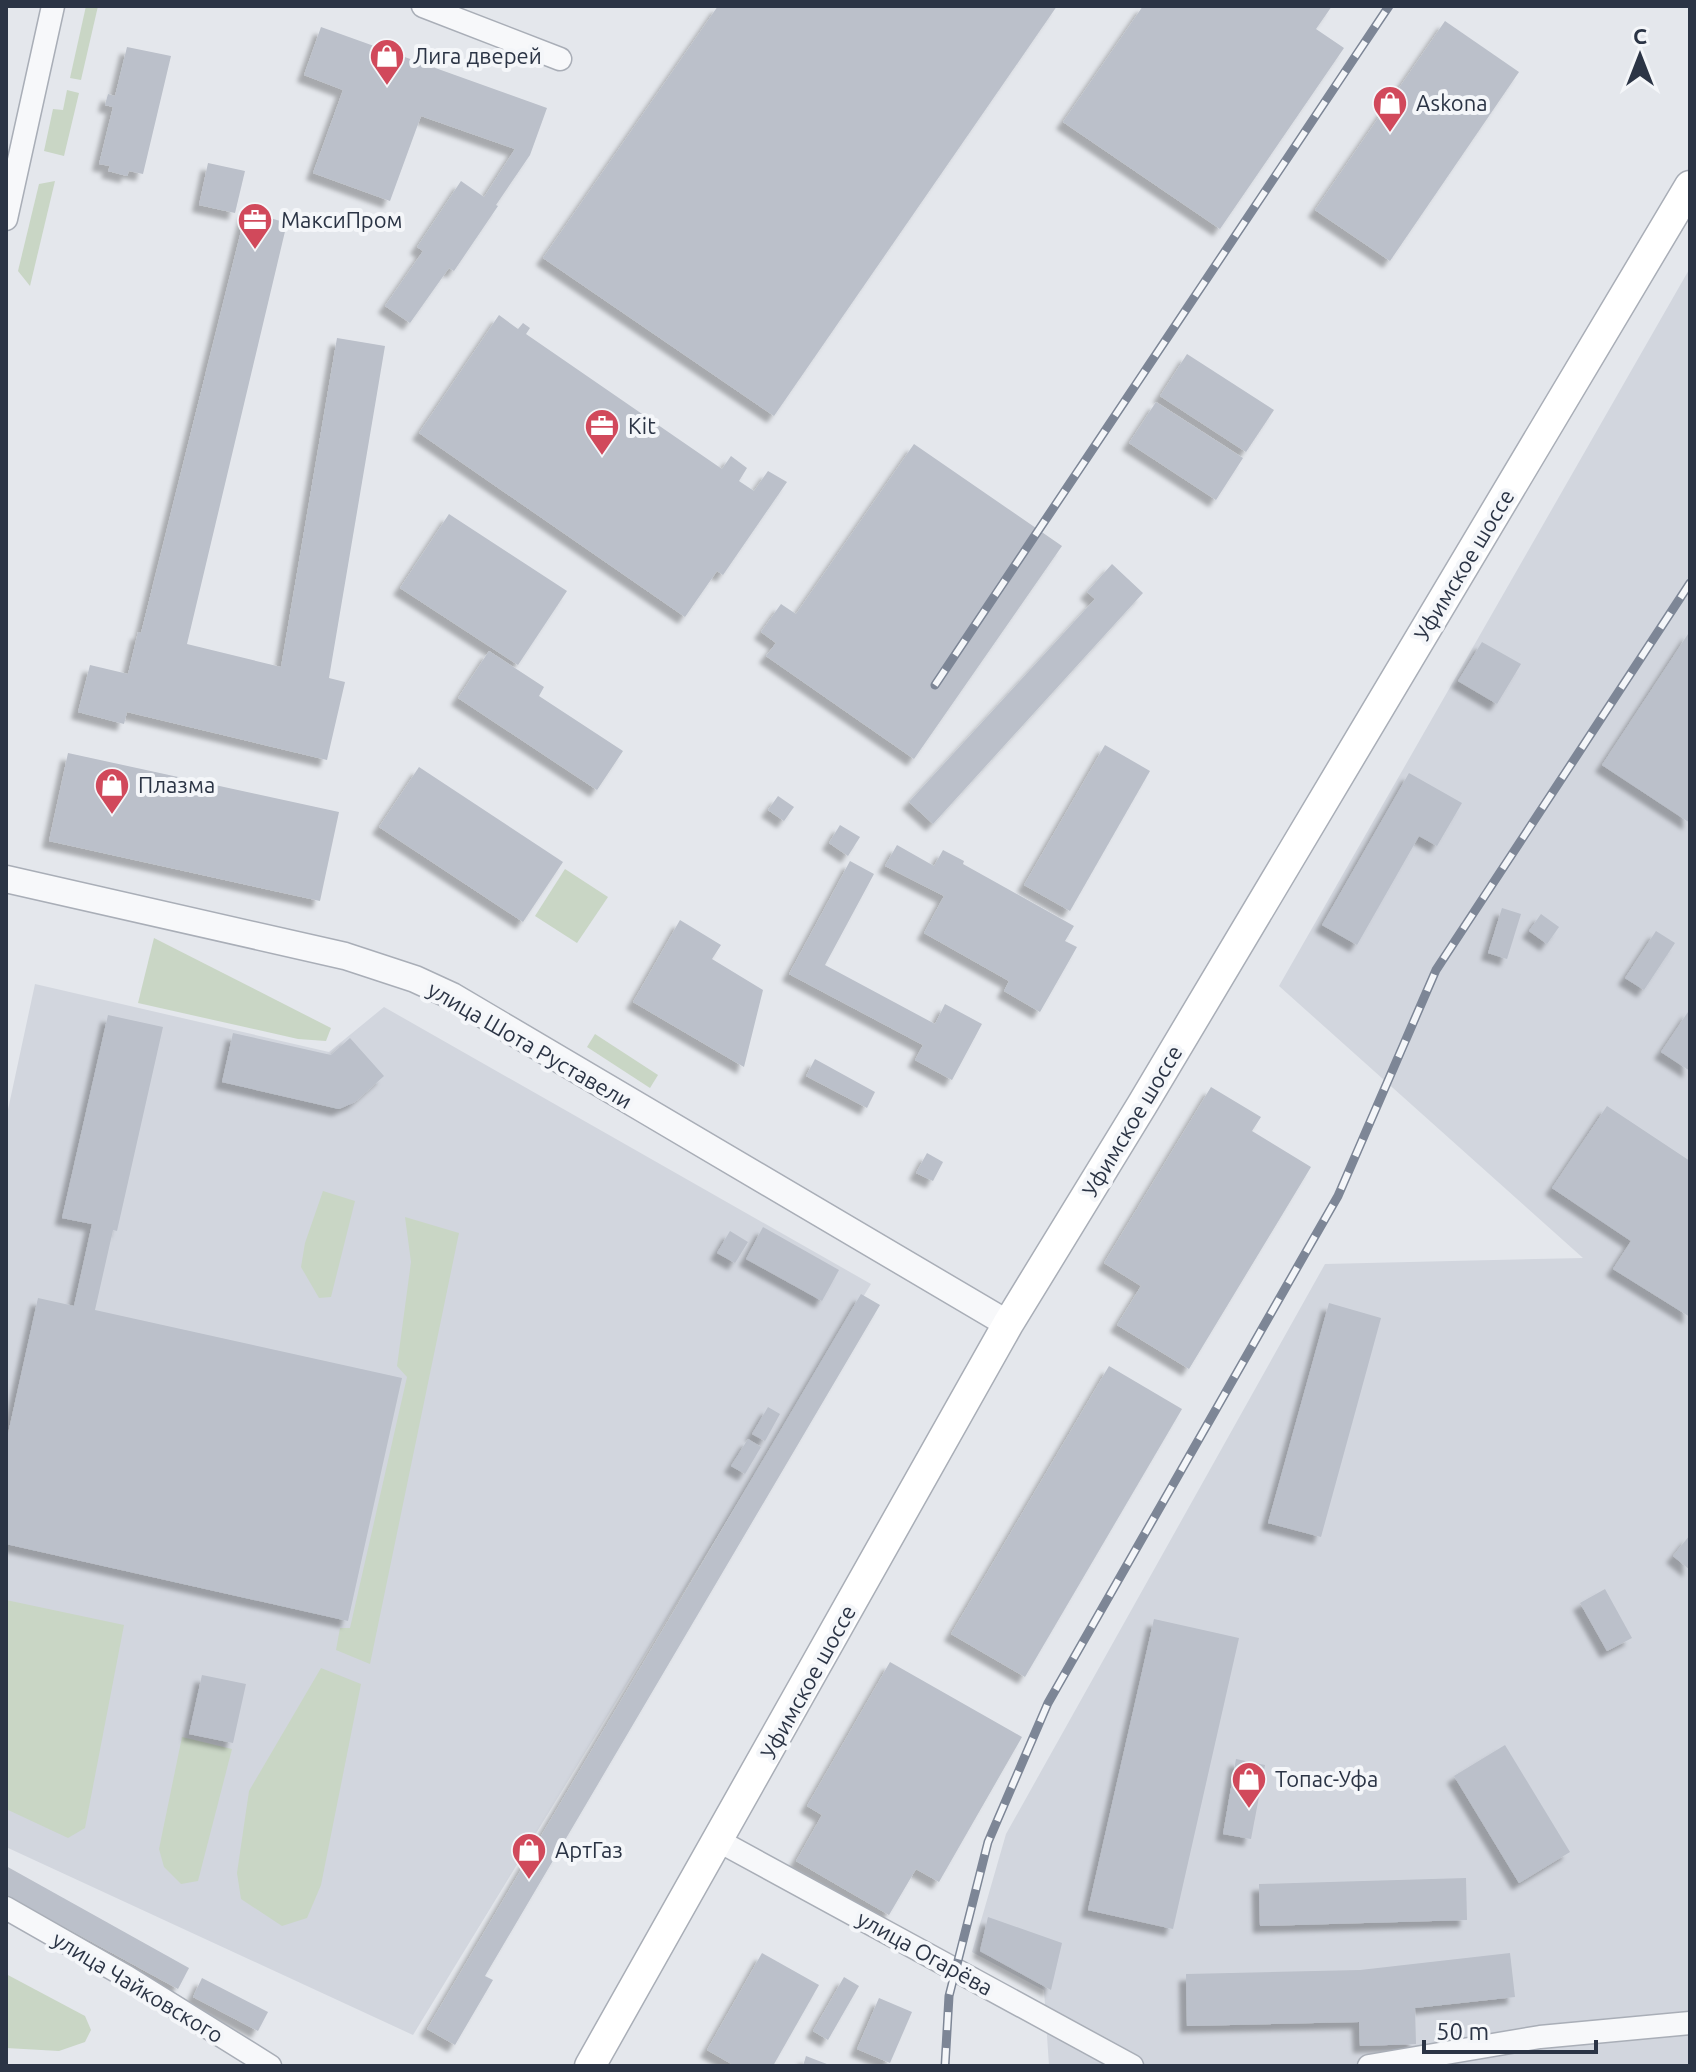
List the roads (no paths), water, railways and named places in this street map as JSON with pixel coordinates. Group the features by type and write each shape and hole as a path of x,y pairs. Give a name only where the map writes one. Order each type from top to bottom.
{"main road":[{"name":"Уфимское шоссе","path":"590,2066 1008,1324 1690,186"}],"street":[{"path":"6,219 53,6"},
{"path":"423,6 560,59"},
{"name":"улица Шота Руставели","path":"6,879 303,946 415,979 452,996 1008,1324"},
{"name":"улица Огарёва","path":"719,1841 1132,2066"},
{"name":"улица Чайковского","path":"6,1908 127,1977 270,2066"},
{"path":"1369,2066 1540,2037 1690,2023"}],"railway":[{"path":"935,685 1389,6"},
{"path":"945,2066 949,1996 988,1842 1048,1703 1338,1196 1436,970 1690,583"}],"place":[{"name":"Лига дверей","path":"387,87"},
{"name":"Askona","path":"1390,134"},
{"name":"МаксиПром","path":"255,251"},
{"name":"Kit","path":"602,457"},
{"name":"Плазма","path":"112,816"},
{"name":"Топас-Уфа","path":"1249,1810"},
{"name":"АртГаз","path":"529,1881"}]}
